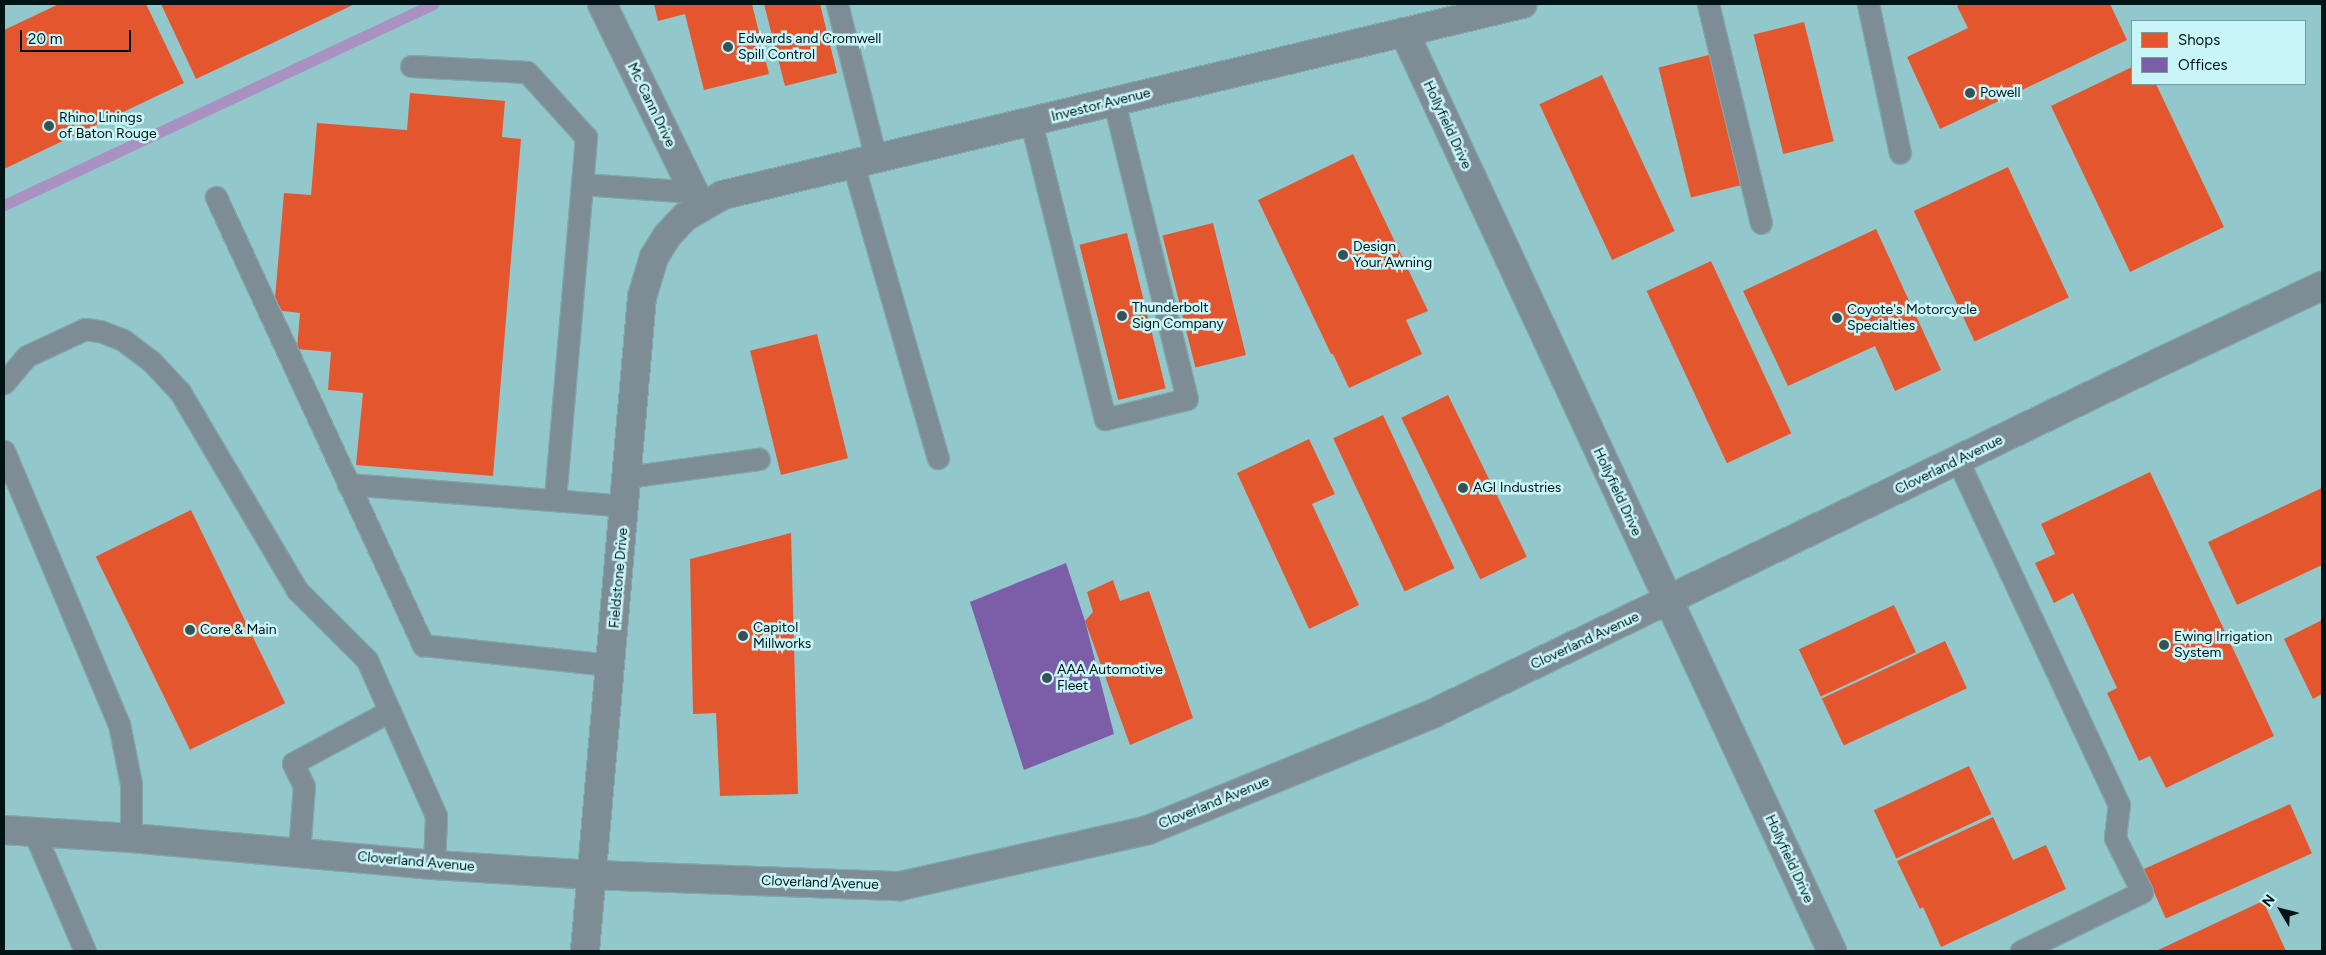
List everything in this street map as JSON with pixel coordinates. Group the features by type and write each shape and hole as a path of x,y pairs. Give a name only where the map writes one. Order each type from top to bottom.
{"street":[{"name":"Mc Cann Drive","path":"602,4 693,205"},
{"name":"Investor Avenue","path":"693,205 723,195 1516,4"},
{"name":"Hollyfield Drive","path":"1404,32 1832,951"},
{"name":"Fieldstone Drive","path":"585,951 642,297 654,257 667,236 693,205"},
{"name":"Cloverland Avenue","path":"4,830 131,838 434,865 593,875 900,886 1148,830 1434,713 1668,602 2158,363 2322,286"}],"lane":[{"path":"837,4 865,162 938,458"},
{"path":"1708,4 1761,223"},
{"path":"1868,4 1900,153"},
{"path":"411,66 527,72 586,137 555,500"},
{"path":"1031,122 1105,419 1187,399 1114,102"},
{"path":"582,184 693,205"},
{"path":"216,197 423,645 611,665"},
{"path":"4,383 27,356 85,329 100,331 123,340 151,361 180,392 297,590 367,660 436,816 434,865"},
{"path":"4,451 119,724 131,784 131,838"},
{"path":"627,477 759,459"},
{"path":"1958,461 2119,804 2115,838 2142,892 2021,951"},
{"path":"348,484 625,506"},
{"path":"299,852 304,786 293,763 390,711"},
{"path":"34,832 85,951"}],"building: Shops":[{"name":"Rhino Linings of Baton Rouge","path":"59,4 146,4 184,83 4,169 4,30"},
{"path":"161,4 355,4 196,79"},
{"name":"Edwards and Cromwell Spill Control","path":"654,4 752,4 769,74 704,90 685,14 658,21"},
{"path":"764,4 820,4 837,73 785,86"},
{"name":"Powell","path":"1962,4 2110,4 2127,40 1940,129 1907,57 1968,28 1957,6"},
{"path":"1804,22 1834,141 1783,154 1754,35"},
{"path":"1709,55 1741,185 1691,198 1659,68"},
{"path":"2131,67 2131,85 2156,85 2224,227 2130,272 2051,106"},
{"path":"1602,75 1675,231 1612,260 1539,104"},
{"path":"410,93 505,101 502,137 521,139 493,476 356,465 363,393 328,390 331,352 297,349 300,313 274,310 284,193 311,195 317,123 407,130"},
{"name":"Design Your Awning","path":"1353,154 1428,311 1406,320 1422,354 1349,388 1258,200"},
{"path":"2008,167 2069,298 1975,341 1914,211"},
{"path":"1213,223 1246,355 1195,368 1163,236"},
{"name":"Coyote's Motorcycle Specialties","path":"1876,229 1941,370 1895,391 1875,346 1788,386 1743,291"},
{"name":"Thunderbolt Sign Company","path":"1127,233 1166,388 1118,400 1079,245"},
{"path":"1711,261 1791,433 1727,463 1647,291"},
{"path":"817,334 848,458 781,475 750,351"},
{"name":"AGI Industries","path":"1448,395 1527,557 1480,580 1401,418"},
{"path":"1383,415 1454,568 1405,591 1333,438"},
{"path":"1309,439 1335,494 1312,504 1359,605 1309,629 1237,473"},
{"name":"Ewing Irrigation System","path":"2150,472 2274,736 2166,788 2150,756 2139,761 2107,693 2117,688 2073,593 2054,603 2035,563 2055,554 2041,524"},
{"path":"2322,488 2322,565 2237,605 2208,542"},
{"name":"Core & Main","path":"191,510 285,703 190,750 96,556"},
{"name":"Capitol Millworks","path":"791,533 798,794 720,796 716,713 693,714 690,559"},
{"path":"1113,580 1120,601 1149,591 1193,718 1130,745 1085,621 1093,612 1087,592"},
{"path":"1894,605 1916,652 1821,697 1799,649"},
{"path":"2322,620 2322,694 2313,699 2284,639"},
{"path":"1945,641 1967,688 1844,746 1822,698"},
{"path":"1969,766 1991,814 1896,858 1874,810"},
{"path":"2290,804 2312,853 2166,918 2144,869"},
{"path":"1993,817 2013,860 2046,845 2066,889 1941,947 1923,907 1920,909 1897,861"},
{"path":"2263,901 2286,951 2156,951"}],"building: Offices":[{"name":"AAA Automotive Fleet","path":"1066,563 1085,621 1114,734 1024,770 970,602"}],"waterway":[{"path":"4,205 433,4"}],"place":[{"name":"Edwards and Cromwell Spill Control","path":"728,47"},
{"name":"Powell","path":"1970,93"},
{"name":"Rhino Linings of Baton Rouge","path":"49,126"},
{"name":"Design Your Awning","path":"1343,255"},
{"name":"Thunderbolt Sign Company","path":"1122,316"},
{"name":"Coyote's Motorcycle Specialties","path":"1837,318"},
{"name":"AGI Industries","path":"1463,488"},
{"name":"Core & Main","path":"190,630"},
{"name":"Capitol Millworks","path":"743,636"},
{"name":"Ewing Irrigation System","path":"2164,645"},
{"name":"AAA Automotive Fleet","path":"1047,678"}]}
